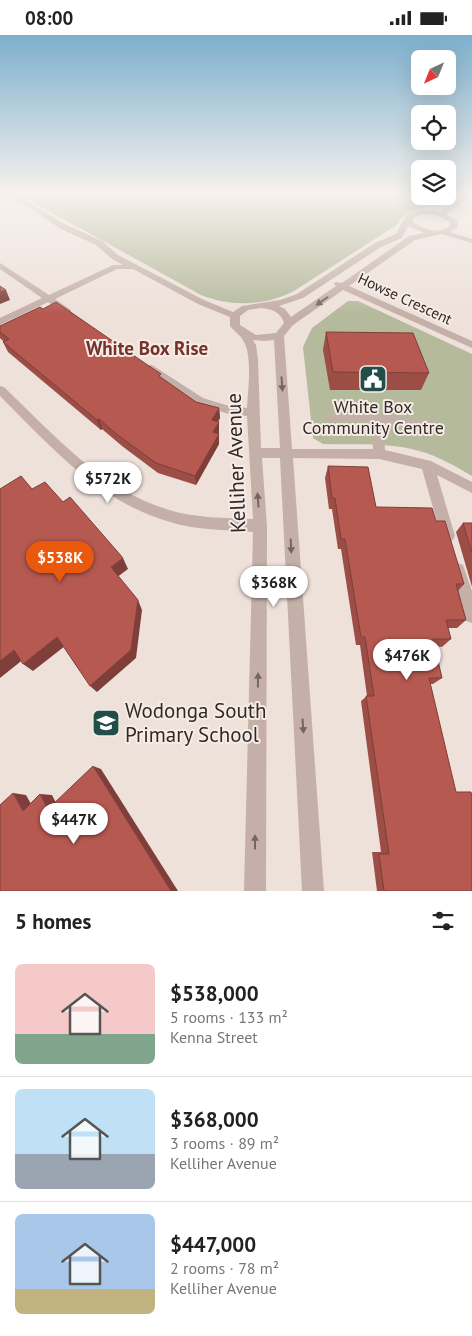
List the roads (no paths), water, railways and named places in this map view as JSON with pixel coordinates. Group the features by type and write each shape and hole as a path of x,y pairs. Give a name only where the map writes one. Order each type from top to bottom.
{"street":[{"path":"80,234 99,243 115,257 138,267 201,302 235,315 245,308 282,303 300,296 378,245 400,234"},
{"path":"235,315 235,326 245,335 262,338 278,335 284,332 289,323 412,238 430,234"},
{"path":"446,234 472,241"},
{"path":"0,265 75,317"},
{"path":"0,322 116,267 138,267"},
{"name":"Howse Crescent","path":"327,279 472,345"},
{"path":"261,305 278,309 288,317 289,323"},
{"name":"Kelliher Avenue","path":"245,335 251,345 253,359 253,413 260,526 255,891"},
{"path":"278,335 313,891"},
{"path":"141,362 199,401 229,410 253,413"},
{"path":"0,389 90,475 109,489 131,501 171,517 260,526"},
{"path":"332,417 377,418 434,426"},
{"path":"377,418 379,454"},
{"path":"255,453 379,454 398,456 427,464 472,488"},
{"path":"427,464 472,615"}],"place":[{"name":"White Box Community Centre","path":"373,379"},
{"name":"Wodonga South Primary School","path":"106,723"}],"district":[{"name":"White Box Rise","path":"147,348"}]}
